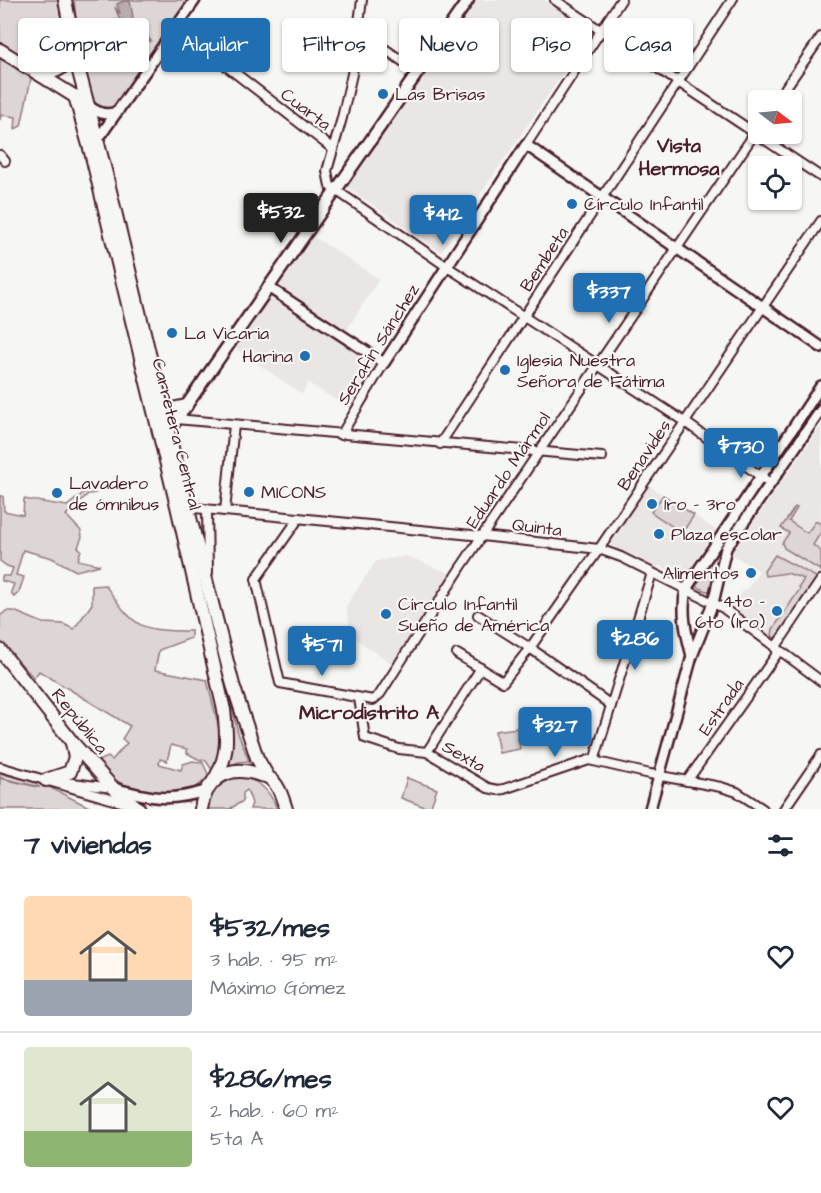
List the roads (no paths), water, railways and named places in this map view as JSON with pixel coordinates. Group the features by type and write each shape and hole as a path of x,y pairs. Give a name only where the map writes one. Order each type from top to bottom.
{"main road":[{"name":"Carretera Central","path":"65,0 68,18"},
{"path":"456,18 468,0"},
{"path":"0,50 88,105"},
{"path":"40,74 56,72"},
{"name":"Carretera Central","path":"79,72 88,105 93,141 182,507 224,710 227,740 225,755 214,780 205,791"},
{"path":"163,433 186,406 418,72"},
{"name":"Carretera Central","path":"75,96 93,141 162,405 163,433"},
{"path":"162,405 172,409 186,406"},
{"name":"Carretera Central","path":"182,507 208,587 244,723 257,758 268,777 297,809"},
{"name":"República","path":"0,650 72,742 113,788 137,808"},
{"path":"46,780 67,774 73,767 75,757 72,742"},
{"path":"214,780 231,772 246,771 268,777"},
{"path":"279,789 286,809"},
{"path":"201,809 205,791"}],"street":[{"path":"182,18 195,0"},
{"path":"360,18 362,0"},
{"path":"555,0 677,82 748,125"},
{"name":"Serafín Sánchez","path":"341,435 446,266 621,0"},
{"name":"Bembeta","path":"440,444 732,0"},
{"path":"784,90 821,37"},
{"path":"93,141 120,110 161,49"},
{"name":"Cuarta","path":"234,72 333,149"},
{"path":"351,72 342,118 327,171 328,182 336,192 685,422 770,483"},
{"path":"88,105 104,114 113,114 120,110"},
{"name":"Eduardo Mármol","path":"359,698 373,700 380,694 482,536 748,143"},
{"path":"776,144 821,177"},
{"path":"526,145 821,347"},
{"name":"Benavides","path":"457,654 503,682 530,648 599,549 821,221"},
{"path":"268,287 384,363"},
{"path":"692,656 686,633 683,603 686,589 821,386"},
{"path":"650,809 692,656 713,603 726,548 821,410"},
{"path":"176,419 602,457"},
{"path":"225,511 234,425"},
{"path":"781,444 792,452"},
{"name":"Quinta","path":"182,507 599,549 621,557 713,603 821,681"},
{"path":"207,508 208,587"},
{"path":"299,518 256,579 280,682 359,698"},
{"path":"594,761 652,573"},
{"name":"Estrada","path":"687,781 821,580"},
{"path":"478,615 530,648 611,705"},
{"path":"426,752 481,668"},
{"name":"Sexta","path":"359,698 365,738 399,749 426,752 489,788 498,790 589,760 737,792 763,809"},
{"path":"784,809 821,755"},
{"path":"0,767 137,808"},
{"path":"46,780 113,788 157,798 183,798 205,791"}],"waterway":[{"path":"0,778 39,787"}],"place":[{"name":"Las Brisas","path":"383,94"},
{"name":"Círculo Infantil","path":"572,204"},
{"name":"La Vicaria","path":"172,333"},
{"name":"Harina","path":"305,356"},
{"name":"Iglesia Nuestra Señora de Fátima","path":"505,370"},
{"name":"MICONS","path":"249,492"},
{"name":"Lavadero de ómnibus","path":"57,493"},
{"name":"1ro - 3ro","path":"652,504"},
{"name":"Plaza escolar","path":"659,534"},
{"name":"Alimentos","path":"751,573"},
{"name":"4to - 6to (1ro)","path":"777,611"},
{"name":"Círculo Infantil Sueño de América","path":"386,614"}],"district":[{"name":"Vista Hermosa","path":"679,156"},
{"name":"Microdistrito A","path":"369,712"}]}
